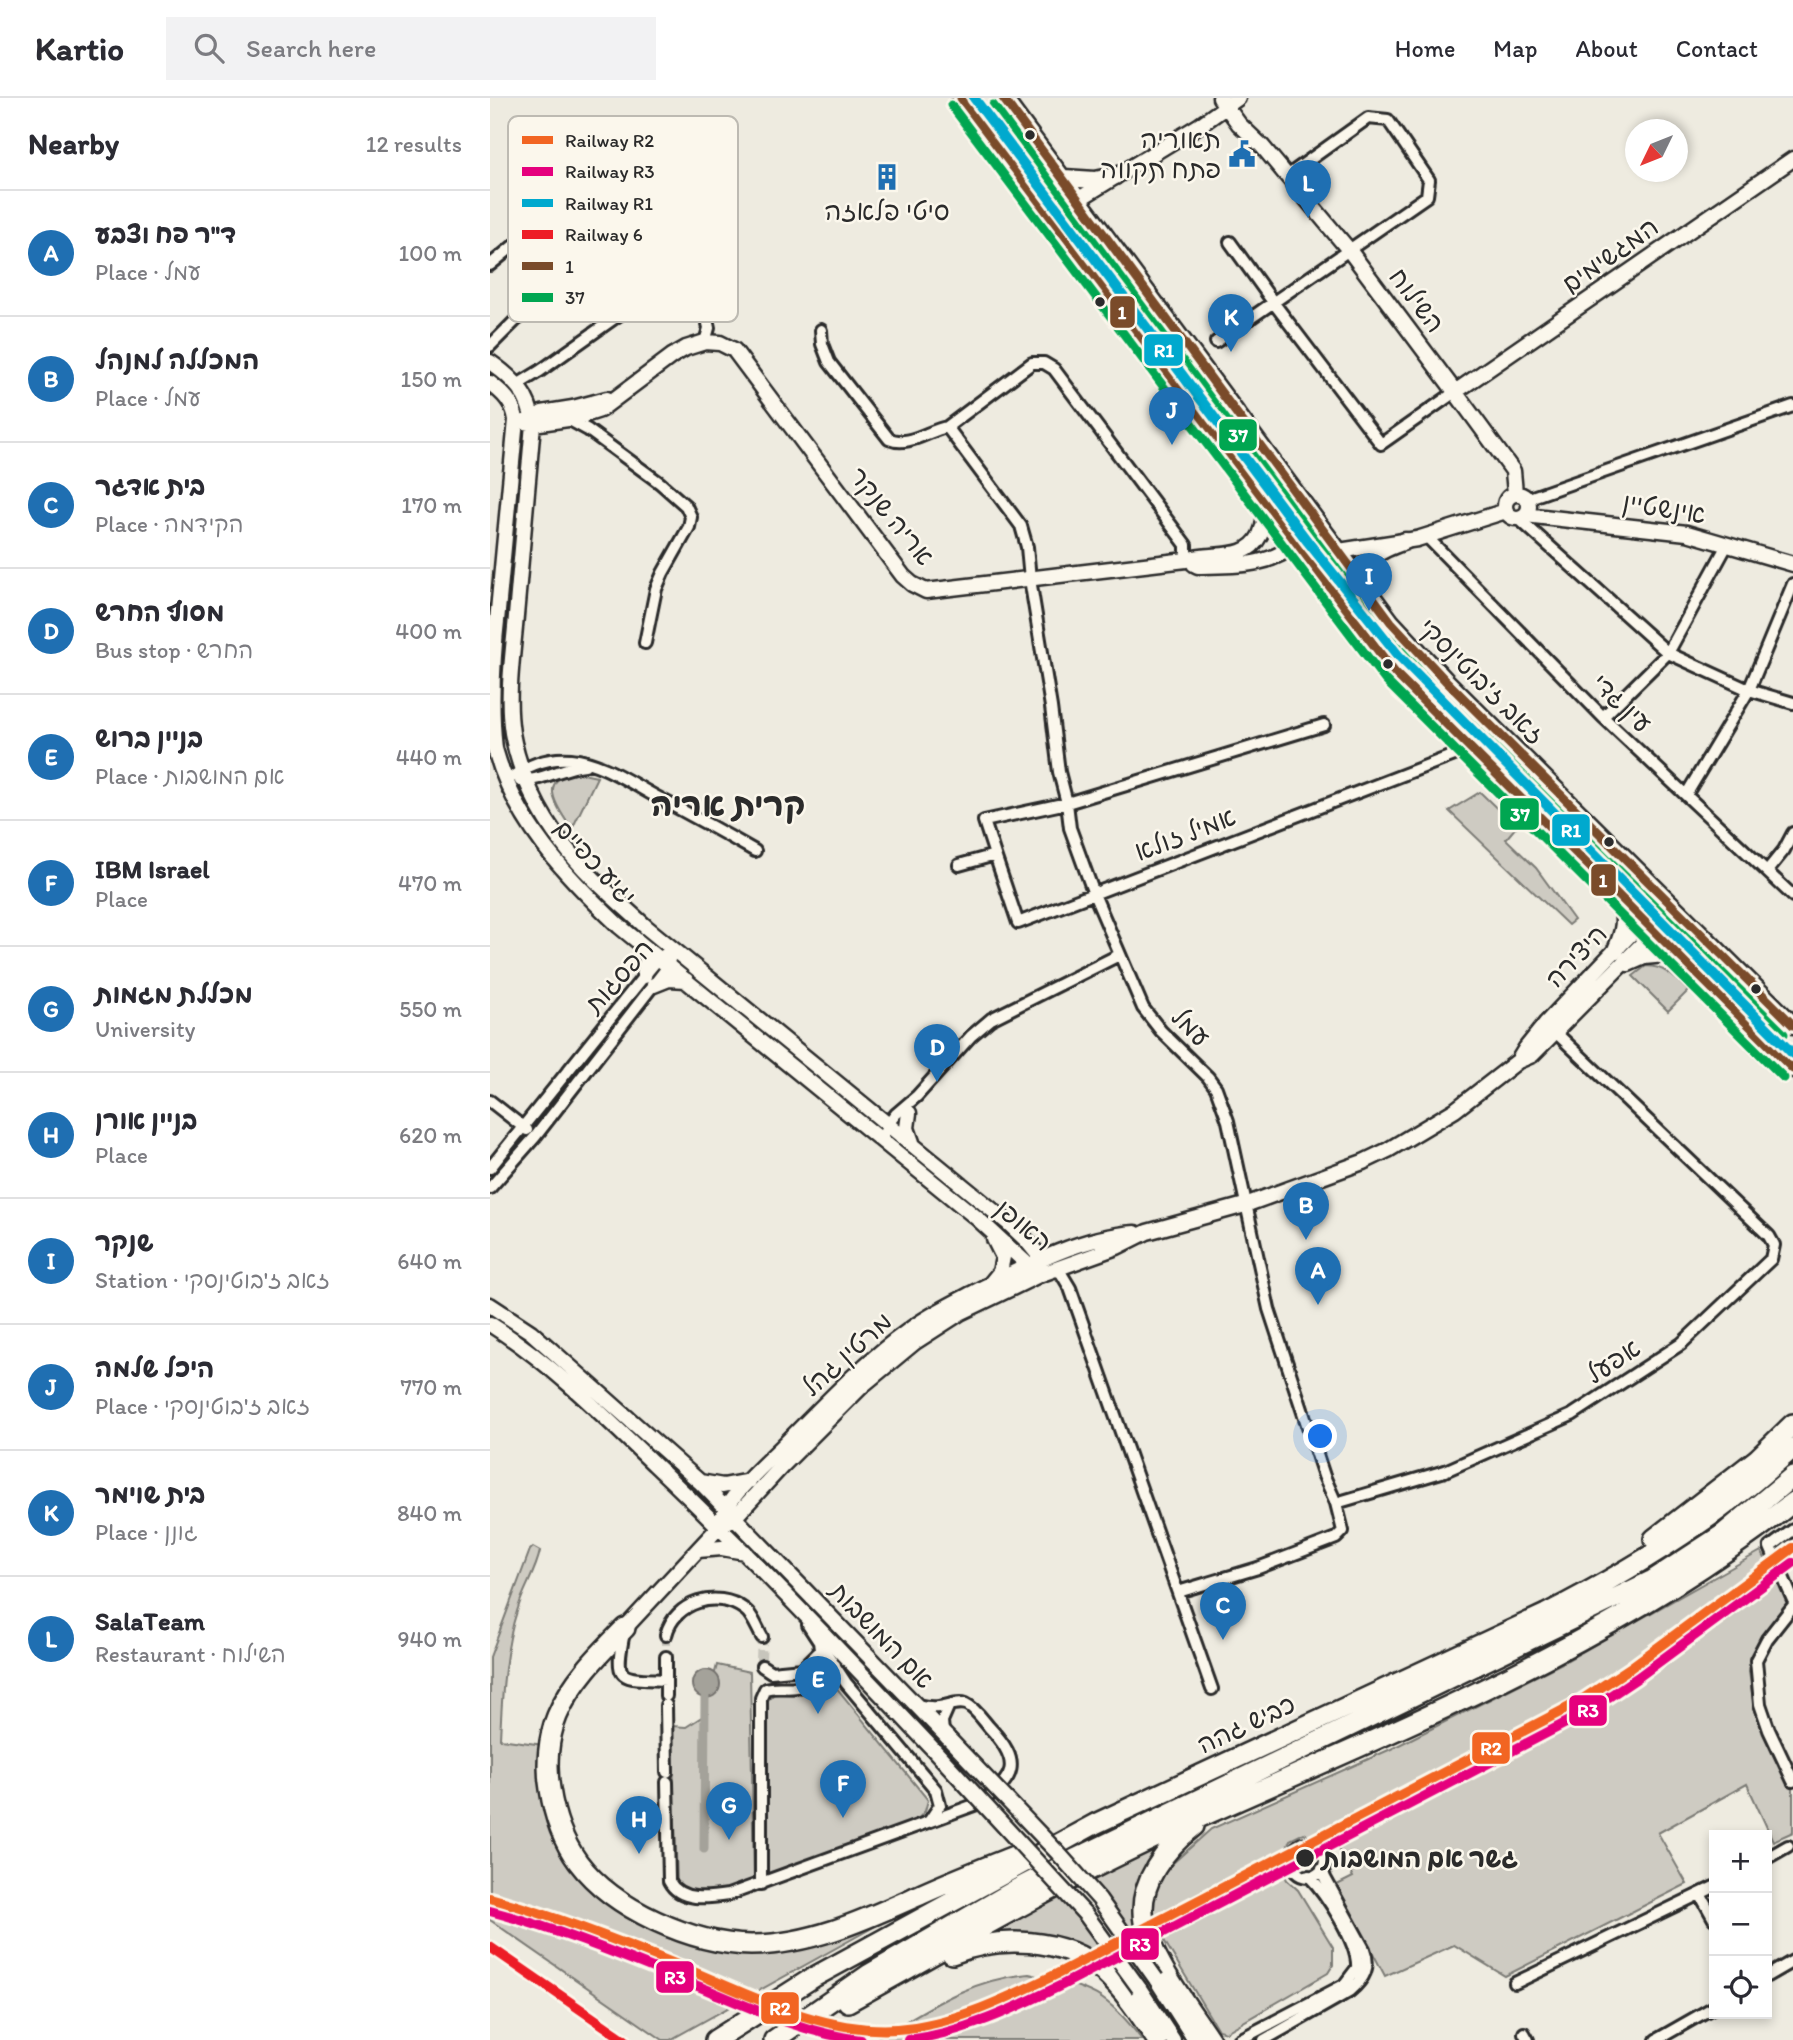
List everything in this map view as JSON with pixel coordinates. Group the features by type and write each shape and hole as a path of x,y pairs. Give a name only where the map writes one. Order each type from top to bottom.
{"highway":[{"path":"1535,1619 1603,1575 1685,1516 1757,1459 1793,1424"},
{"name":"כביש גהה","path":"715,2040 814,1977 1095,1824 1535,1619 1621,1574 1703,1522 1793,1448"},
{"name":"כביש גהה","path":"774,2040 868,1975 1053,1870 1653,1580 1722,1535 1793,1476"},
{"path":"780,2040 1048,1892 1134,1848 1424,1717 1586,1636 1701,1569 1793,1502"},
{"path":"625,1628 585,1670 557,1715 551,1736 548,1780 559,1828 580,1864 612,1894 659,1923 719,1943 785,1943 845,1927 957,1878 1095,1824"},
{"path":"1206,2037 1159,1959 1148,1936 1143,1907 1149,1879 1155,1867 1189,1830 1209,1815"},
{"path":"874,1987 961,1951 985,1944 1043,1944 1079,1956 1102,1970 1135,2007 1157,2040"}],"main road":[{"name":"זאב ז'בוטינסקי","path":"961,98 1395,673 1793,1069"},
{"name":"זאב ז'בוטינסקי","path":"1003,98 1391,622 1793,1025"},
{"path":"1064,178 1095,180 1115,176"},
{"path":"1368,591 1365,577 1374,555 1382,549 1405,541"},
{"path":"1606,883 1624,913 1624,930 1616,950"}],"street":[{"path":"1082,202 1162,156 1230,100"},
{"name":"השילוח","path":"1230,100 1240,124 1262,146 1349,250 1513,471 1515,494 1522,494 1529,502 1529,509 1516,515"},
{"path":"1216,342 1427,196 1429,180 1388,120 1368,118 1287,176"},
{"path":"1053,222 1115,176 1200,125"},
{"name":"המגשימים","path":"1455,392 1793,159"},
{"path":"1230,242 1381,444 1455,392"},
{"path":"490,265 508,250"},
{"path":"490,346 514,322"},
{"path":"521,390 540,370 608,322"},
{"path":"588,430 600,410 672,356 705,342 709,328 708,322"},
{"path":"821,330 822,344 829,362 888,439 897,442 905,442 947,427 1032,363 1044,363 1054,369 1186,545 1186,560"},
{"name":"אריה שנקר","path":"705,342 720,343 734,350 898,569 912,584 926,591 1239,554 1248,551 1263,528 1265,517 1262,498"},
{"path":"490,362 542,407 588,430 660,483 686,506 691,517 689,527 656,589 645,643"},
{"path":"490,383 508,398 516,419 600,410"},
{"path":"521,390 532,419"},
{"path":"530,451 540,434 561,416 616,398"},
{"path":"1532,497 1793,406"},
{"name":"יגיע כפיים","path":"516,419 492,664 490,713 496,751 523,815 548,854 578,887 639,942 881,1141"},
{"name":"יגיע כפיים","path":"532,419 510,716 514,745 540,807 563,845 646,927 892,1127"},
{"name":"עמל","path":"947,427 1021,526 1027,547 1059,772 1070,828 1094,894 1143,1008 1152,1021 1216,1087 1228,1121 1269,1309 1324,1476 1336,1503"},
{"path":"1515,494 1506,500 1516,515 1668,653 1749,690 1793,703"},
{"path":"1297,544 1311,528 1310,512"},
{"name":"אינשטיין","path":"1339,551 1426,537 1516,515 1687,533 1793,564"},
{"name":"עין גדי","path":"1426,537 1603,717 1793,896"},
{"name":"אריה שנקר","path":"1186,560 1198,566 1264,562 1280,556 1297,544"},
{"path":"1603,717 1668,653 1727,545"},
{"path":"1326,582 1326,565 1339,551"},
{"path":"1685,795 1749,690 1793,584"},
{"path":"959,865 995,855 984,821 1067,803 1324,725"},
{"name":"אמיל זולא","path":"995,855 1018,923 1469,749"},
{"path":"507,781 525,775 595,765 755,851"},
{"path":"1767,871 1784,850 1793,832"},
{"name":"היצירה","path":"1551,1028 1617,970 1649,926 1657,910 1671,903"},
{"name":"היצירה","path":"1041,1258 1121,1234 1147,1232 1245,1205 1345,1169 1388,1150 1455,1110 1518,1061 1532,1055 1616,950 1649,926"},
{"path":"639,942 647,958 649,980 686,980"},
{"name":"הפסגות","path":"490,1168 673,949"},
{"path":"1617,970 1644,957 1676,954"},
{"path":"892,1127 901,1108 917,1096 971,1035 991,1019 1119,955"},
{"name":"הפסגות","path":"490,1188 535,1136 649,980"},
{"name":"אפעל","path":"1336,1503 1445,1471 1572,1415 1681,1344 1771,1259 1774,1245 1769,1236 1551,1028"},
{"path":"915,1146 907,1131 909,1113 917,1096"},
{"path":"490,1101 535,1136"},
{"path":"881,1141 892,1127 909,1113"},
{"name":"האופן","path":"892,1127 1007,1222 1041,1258"},
{"name":"האופן","path":"881,1141 978,1219 1033,1270"},
{"path":"978,1219 1003,1257 1000,1272 989,1285"},
{"path":"1007,1222 1055,1247 1070,1249"},
{"name":"היצירה","path":"1033,1270 1053,1269 1117,1247 1147,1232"},
{"name":"מרטין גהל","path":"729,1513 749,1502 863,1385 915,1342 1033,1270 1041,1258"},
{"path":"1053,1269 1061,1273 1070,1288 1212,1689"},
{"name":"מרטין גהל","path":"625,1628 720,1526 749,1480 853,1376 909,1330 989,1285 1033,1270"},
{"name":"אם המושבות","path":"490,1305 531,1332 699,1482 1058,1853 1099,1899 1156,1979 1206,2037"},
{"name":"אם המושבות","path":"490,1324 521,1344 584,1399 746,1552 1004,1824 1086,1915 1173,2040"},
{"path":"699,1482 723,1486 749,1480"},
{"path":"749,1502 748,1514 754,1539"},
{"path":"1178,1592 1258,1568 1336,1538 1343,1531 1336,1503"},
{"path":"1793,1530 1770,1547 1793,1600"},
{"path":"698,1550 722,1548 746,1552"},
{"path":"666,1635 668,1626 679,1612 691,1603 704,1600 728,1601 746,1609 761,1637"},
{"path":"793,1602 846,1683 955,1812"},
{"path":"1793,1606 1767,1639 1756,1660 1760,1704 1793,1781"},
{"path":"625,1628 619,1666 621,1673 629,1679 666,1680"},
{"path":"761,1884 761,1663 771,1672 802,1669 819,1652 817,1639"},
{"path":"666,1657 668,1881 679,1894 689,1896 728,1895 761,1884 977,1804 992,1795 1009,1776 1011,1761 1003,1742 972,1708 965,1704 929,1708 915,1704"},
{"path":"761,1698 765,1689 773,1686 798,1687 804,1684 825,1662 835,1665"},
{"path":"946,1735 942,1721 949,1705"},
{"path":"928,1822 940,1805 936,1790"},
{"path":"1307,1843 1321,1849 1325,1859 1319,1873 1309,1876 1299,1874 1293,1866 1292,1855 1298,1847 1307,1843"},
{"path":"1772,1856 1791,1848"},
{"path":"1264,2040 1350,1991 1362,1980 1365,1973 1367,1957 1364,1949 1322,1869"},
{"path":"1239,2040 1333,1992 1344,1985 1357,1968 1356,1952 1351,1941 1322,1890 1309,1876"},
{"path":"1515,1983 1709,1889"},
{"path":"1700,1894 1709,1910"},
{"path":"1772,1973 1793,1961"},
{"path":"1656,2040 1673,2036 1709,2011"}],"shaded area":[{"path":"578,773 597,777 572,829 560,812 553,787 557,780"},
{"path":"1480,792 1516,827 1506,839 1536,868 1574,920 1568,925 1449,811"},
{"path":"1646,966 1664,970 1688,991 1668,1011 1633,976"},
{"path":"533,1547 540,1551 513,1624 503,1689 500,1739 543,1745 549,1819 617,1905 740,1949 910,1907 670,2040 663,2040 490,1920 490,1657"},
{"path":"1761,1551 1789,1602 1755,1650 1749,1671 1753,1700 1793,1789 1793,1832 1773,1841 1772,1830 1768,1830 1747,1784 1658,1833 1687,1884 1505,1976 1454,1945 1385,1976 1337,1885 1353,1877 1338,1849 1304,1833 1290,1840 1279,1864 1333,1947 1333,1965 1328,1973 1226,2032 1218,2030 1165,1942 1153,1910 1155,1890 1163,1872 1211,1829 1391,1749 1564,1662"},
{"path":"717,1665 750,1672 754,1880 725,1893 685,1890 677,1884 672,1726 686,1727 703,1716"},
{"path":"706,1670 716,1674 720,1684 716,1694 706,1698 696,1694 692,1684 696,1674"},
{"path":"823,1676 827,1676 928,1800 925,1811 918,1819 768,1875 768,1700 774,1694 804,1695"},
{"path":"1170,1836 1148,1872 1149,1963 1092,1879"},
{"path":"1062,1894 1144,2001 1047,1937 1020,1932 990,1934"},
{"path":"1029,1974 1081,1988 1106,2001 1142,2040 875,2040 930,2007 967,1989 986,1982"}],"waterway":[{"path":"704,1849 705,1698"}],"tunnel":[{"path":"666,1635 666,1657"},
{"path":"761,1660 762,1637"}],"rail line":[{"name":"R1","path":"974,98 1308,542 1399,656 1793,1054"},
{"name":"R2","path":"490,1898 609,1938 758,2000 813,2019 869,2029 897,2029 939,2022 980,2009 1057,1974 1577,1703 1630,1668 1793,1548"},
{"name":"R3","path":"908,2040 968,2026 1044,1994 1583,1714 1637,1678 1793,1563"},
{"name":"R3","path":"490,1911 601,1948 784,2021 822,2033 861,2040"},
{"name":"6","path":"490,1947 625,2040"}],"transit line":[{"name":"1","path":"961,98 1395,673 1793,1069"},
{"name":"1","path":"1003,98 1391,622 1445,680 1793,1025"},
{"name":"37","path":"951,105 1385,680 1784,1078"},
{"name":"37","path":"993,105 1382,630 1436,689 1784,1034"}],"place":[{"name":"תאוריה פתח תקווה","path":"1242,154"},
{"name":"סיטי פלאזה","path":"887,177"},
{"name":"SalaTeam","path":"1308,218"},
{"name":"בית שוימר","path":"1231,352"},
{"name":"היכל שלמה","path":"1172,445"},
{"name":"שנקר","path":"1369,611"},
{"name":"מסוף החרש","path":"937,1082"},
{"name":"המכללה למנהל","path":"1306,1240"},
{"name":"ד\"ר פח וצבע","path":"1318,1305"},
{"name":"בית אדגר","path":"1223,1640"},
{"name":"בניין ברוש","path":"818,1714"},
{"name":"IBM Israel","path":"843,1818"},
{"name":"מכללת מגמות","path":"729,1840"},
{"name":"בניין אורן","path":"639,1854"},
{"name":"גשר אם המושבות","path":"1305,1858"}],"district":[{"name":"קרית אריה","path":"728,804"}]}
